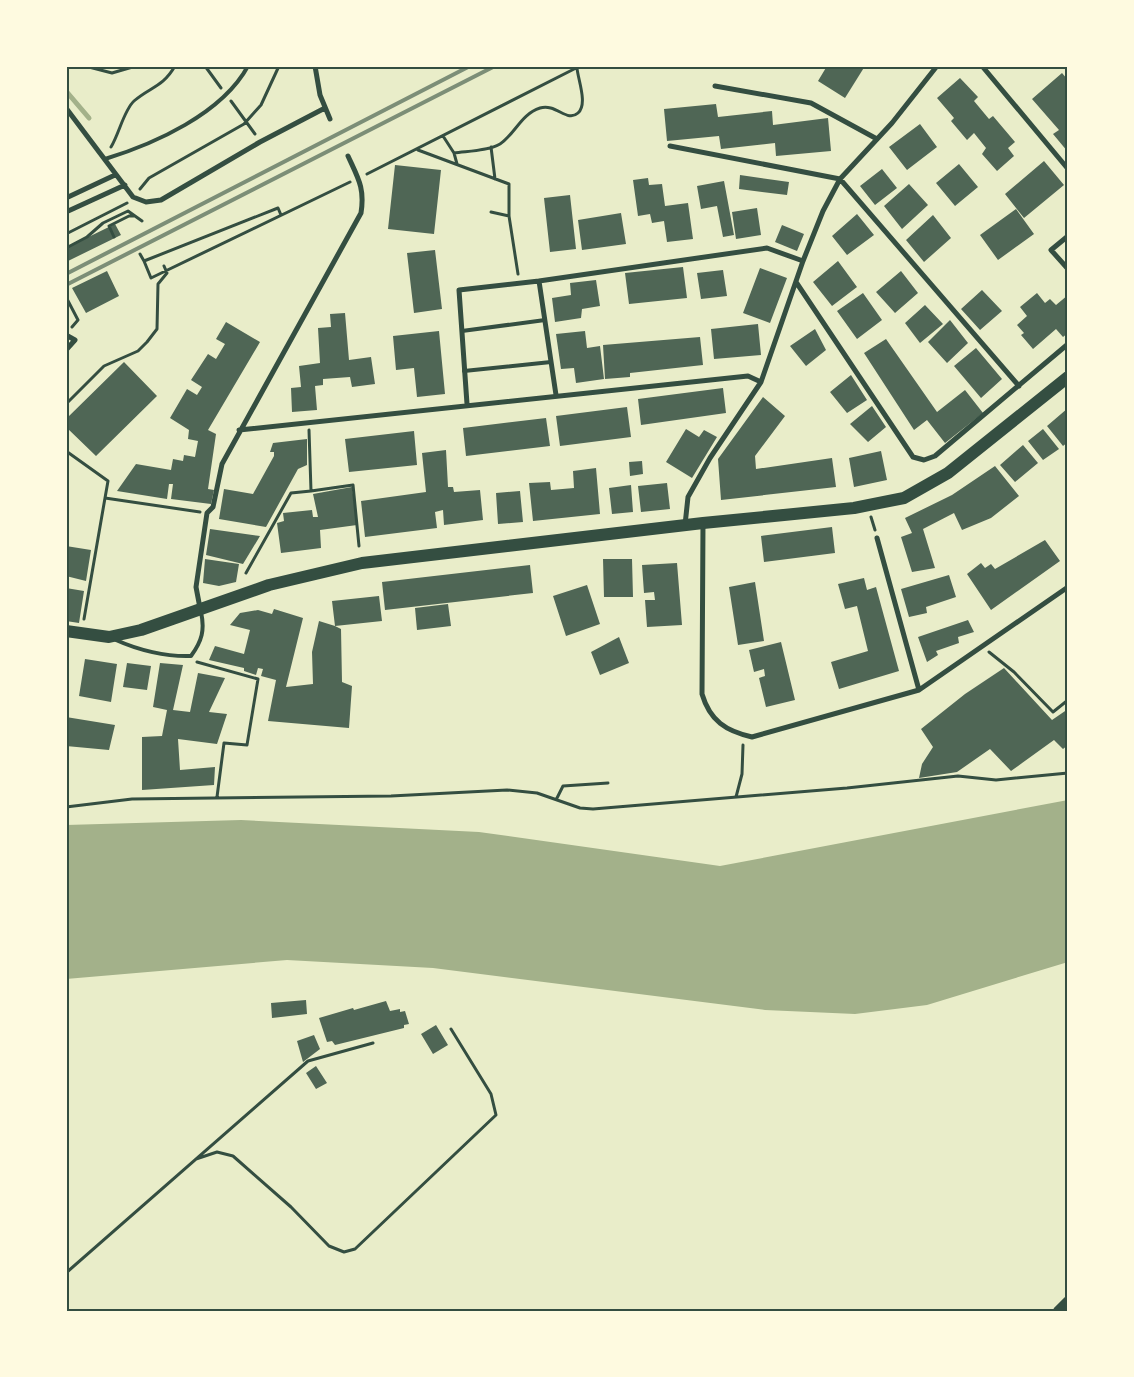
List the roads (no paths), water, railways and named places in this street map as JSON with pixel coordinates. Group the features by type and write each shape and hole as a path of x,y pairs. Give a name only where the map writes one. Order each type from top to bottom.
{"main road":[{"path":"66,631 109,637 141,630 270,585 362,563 685,525 867,506 904,498 948,473 1068,377"},
{"path":"1058,1311 1068,1301"}],"street":[{"path":"315,66 320,95 330,119"},
{"path":"685,525 688,497 710,458 761,382 803,261 823,211 840,179 877,139 937,66"},
{"path":"982,66 1068,169"},
{"path":"716,86 824,108 877,139"},
{"path":"66,108 133,197 146,202 161,200 260,142 325,108"},
{"path":"670,146 840,179 1018,386"},
{"path":"201,610 196,587 207,513 213,507 222,464 361,213 364,196 359,178 348,156"},
{"path":"66,198 115,175"},
{"path":"66,212 125,185"},
{"path":"1068,236 1051,250 1068,269"},
{"path":"467,404 459,290 539,281 767,248 803,261"},
{"path":"539,281 556,394"},
{"path":"796,282 913,457 924,460 935,456 1068,344"},
{"path":"66,334 75,340 66,350"},
{"path":"240,430 556,394 748,376 761,382"},
{"path":"704,523 702,694 707,710 718,722 734,733 752,737 918,690 1068,587"},
{"path":"877,538 918,690"}],"lane":[{"path":"104,157 138,149 177,129 227,96 239,82 248,66"},
{"path":"462,331 545,320"},
{"path":"464,371 551,362"},
{"path":"109,637 132,647 179,656 191,656 200,642 204,626 201,610"}],"waterway":[{"path":"66,91 89,118"}],"railway":[{"path":"66,274 470,66"},
{"path":"66,285 495,66"}]}
